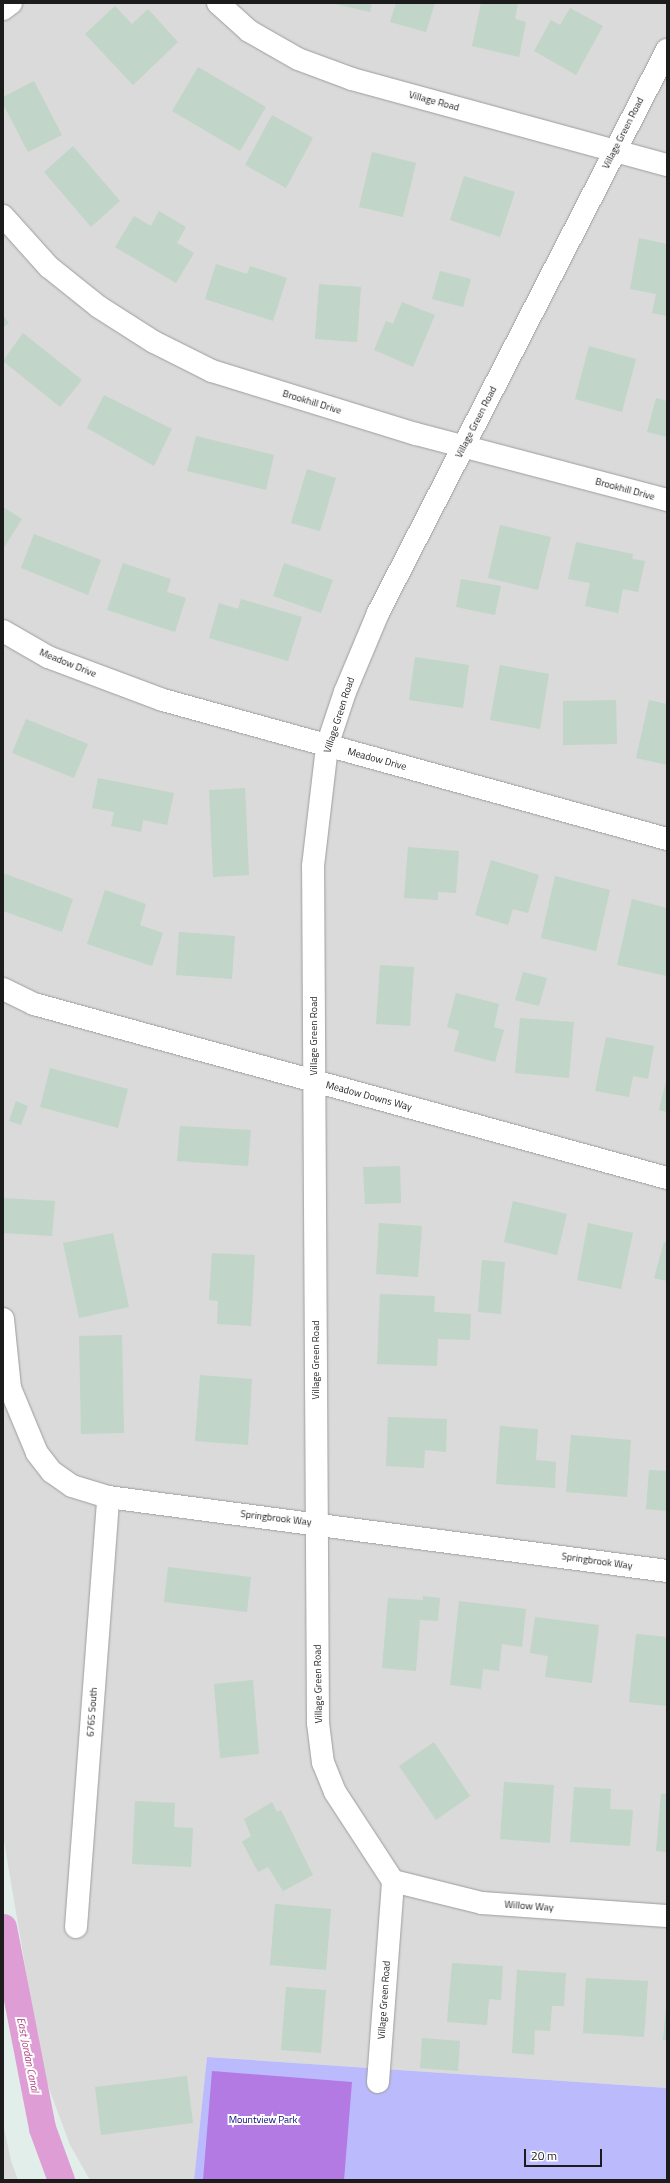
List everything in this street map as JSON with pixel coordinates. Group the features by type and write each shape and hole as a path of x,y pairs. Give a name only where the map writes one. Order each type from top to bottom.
{"street":[{"path":"3,9 11,3"},
{"name":"Village Road","path":"218,3 249,31 318,67 352,79 667,165"},
{"name":"Village Green Road","path":"378,2082 393,1881 335,1792 323,1763 318,1723 313,866 327,746 344,692 378,613 667,50"},
{"name":"Brookhill Drive","path":"3,216 48,267 99,307 154,342 206,368 416,434 464,445 667,500"},
{"name":"Meadow Drive","path":"3,631 48,657 163,700 667,839"},
{"name":"Meadow Downs Way","path":"3,989 34,1004 667,1178"},
{"name":"Springbrook Way","path":"3,1319 10,1388 37,1453 52,1472 72,1486 108,1497 316,1523 667,1571"},
{"name":"6765 South","path":"76,1927 108,1497"},
{"name":"Willow Way","path":"393,1881 482,1903 667,1916"}],"shaded area":[{"path":"3,3 667,3 667,2088 207,2057 194,2180 90,2180 70,2145 43,2072 3,1835"},
{"path":"3,2123 11,2161 18,2180 3,2180"}],"green space":[{"name":"Mountview Park","path":"207,2057 667,2088 667,2180 194,2180"},
{"path":"212,2071 352,2082 344,2180 203,2180"}],"building":[{"path":"331,3 372,3 370,12"},
{"path":"396,3 435,3 426,32 390,22"},
{"path":"481,3 518,3 515,19 526,22 519,57 472,46"},
{"path":"115,6 132,24 148,9 178,42 133,85 85,34"},
{"path":"570,8 603,26 576,75 534,51 551,20 560,25"},
{"path":"198,67 266,107 240,151 172,111"},
{"path":"34,81 62,135 28,152 3,104 3,97"},
{"path":"272,115 313,138 286,188 245,165"},
{"path":"73,146 120,201 91,227 44,172"},
{"path":"372,152 416,163 403,217 359,207"},
{"path":"464,176 515,192 500,237 450,220"},
{"path":"159,211 186,227 177,243 194,253 176,283 115,247 134,216 151,226"},
{"path":"639,238 667,244 667,316 652,313 656,294 630,289"},
{"path":"216,264 247,274 250,266 287,278 273,321 205,299"},
{"path":"440,271 471,279 463,307 432,299"},
{"path":"319,284 361,287 357,342 315,339"},
{"path":"402,302 435,315 413,367 374,350 386,321 393,324"},
{"path":"3,315 9,323 3,328"},
{"path":"23,333 82,380 60,407 3,361"},
{"path":"589,346 636,359 622,412 575,399"},
{"path":"104,395 172,429 154,466 87,428"},
{"path":"656,398 667,401 667,437 647,432"},
{"path":"196,436 274,455 266,490 187,471"},
{"path":"307,469 336,478 320,531 291,523"},
{"path":"3,507 22,519 3,549"},
{"path":"500,525 551,537 538,590 488,578"},
{"path":"34,534 101,560 88,595 21,568"},
{"path":"576,542 633,554 632,559 645,561 638,592 623,589 618,613 585,606 590,583 568,579"},
{"path":"123,563 171,579 167,592 186,598 175,632 107,610"},
{"path":"284,563 333,580 321,613 273,596"},
{"path":"461,579 501,586 495,615 456,607"},
{"path":"241,599 302,617 288,661 209,638 219,603 238,609"},
{"path":"415,657 469,665 463,708 409,700"},
{"path":"500,665 549,674 540,729 490,720"},
{"path":"616,700 617,744 563,745 563,701"},
{"path":"649,700 667,704 667,765 636,758"},
{"path":"26,719 88,744 74,778 12,753"},
{"path":"98,778 174,793 167,825 143,820 141,832 111,826 114,812 92,808"},
{"path":"245,788 249,875 213,877 209,790"},
{"path":"408,847 459,851 456,893 438,892 438,900 404,898"},
{"path":"491,860 539,875 528,913 513,909 508,925 475,915"},
{"path":"3,873 73,899 62,932 3,911"},
{"path":"555,876 610,890 596,951 541,938"},
{"path":"105,890 146,904 140,925 163,933 152,966 87,944"},
{"path":"632,899 667,908 667,976 617,965"},
{"path":"179,932 235,936 232,979 176,975"},
{"path":"380,965 414,967 410,1026 376,1024"},
{"path":"523,972 547,978 539,1006 515,1000"},
{"path":"456,993 499,1004 494,1027 504,1030 495,1062 454,1051 459,1031 447,1027"},
{"path":"520,1018 574,1022 569,1078 515,1073"},
{"path":"606,1037 654,1046 648,1079 633,1076 629,1097 595,1091"},
{"path":"50,1068 128,1089 118,1128 40,1107"},
{"path":"667,1081 667,1112 659,1110"},
{"path":"16,1101 28,1106 21,1125 9,1121"},
{"path":"180,1126 251,1130 248,1166 177,1161"},
{"path":"400,1166 401,1203 365,1204 363,1167"},
{"path":"3,1198 55,1201 52,1236 3,1233"},
{"path":"513,1201 567,1214 557,1255 504,1242"},
{"path":"379,1223 422,1226 418,1277 376,1274"},
{"path":"588,1223 633,1233 621,1289 577,1280"},
{"path":"113,1233 129,1307 79,1318 63,1243"},
{"path":"664,1242 667,1243 667,1281 654,1278"},
{"path":"212,1253 255,1255 251,1326 217,1324 218,1301 209,1300"},
{"path":"482,1260 505,1262 501,1314 478,1312"},
{"path":"380,1294 435,1296 434,1312 471,1314 470,1340 438,1339 437,1366 377,1364"},
{"path":"122,1335 124,1433 81,1434 79,1336"},
{"path":"200,1375 252,1379 248,1445 195,1441"},
{"path":"388,1417 447,1419 446,1452 425,1450 424,1468 386,1466"},
{"path":"500,1426 538,1429 536,1460 556,1462 555,1488 496,1484"},
{"path":"571,1435 631,1440 627,1497 566,1492"},
{"path":"649,1470 667,1471 667,1511 646,1509"},
{"path":"168,1567 251,1577 247,1612 164,1602"},
{"path":"423,1596 440,1598 438,1621 420,1620 416,1671 382,1668 388,1598 423,1600"},
{"path":"459,1601 526,1609 522,1647 502,1644 499,1671 483,1669 481,1689 450,1685"},
{"path":"535,1617 599,1625 592,1683 545,1677 548,1656 530,1653"},
{"path":"636,1634 667,1637 667,1706 629,1702"},
{"path":"253,1680 259,1754 220,1758 214,1684"},
{"path":"434,1742 470,1796 436,1820 399,1766"},
{"path":"504,1782 554,1785 550,1843 500,1839"},
{"path":"574,1787 611,1789 610,1809 633,1810 630,1846 570,1842"},
{"path":"661,1794 667,1794 667,1852 656,1851"},
{"path":"135,1801 175,1803 174,1827 193,1828 191,1867 132,1864"},
{"path":"272,1802 277,1812 281,1810 313,1875 283,1891 268,1867 258,1872 242,1842 251,1836 244,1819"},
{"path":"275,1904 331,1909 326,1970 270,1965"},
{"path":"452,1963 503,1966 501,2000 489,1999 487,2025 447,2022"},
{"path":"517,1970 566,1973 564,2006 552,2006 550,2031 535,2030 534,2055 512,2053"},
{"path":"586,1978 648,1981 644,2037 583,2033"},
{"path":"286,1987 326,1990 321,2053 281,2050"},
{"path":"667,1997 667,2040 663,2040"},
{"path":"422,2038 460,2041 458,2071 420,2068"},
{"path":"187,2076 193,2123 101,2135 95,2087"}],"waterway":[{"name":"East Jordan Canal","path":"3,1927 42,2128 61,2180"}]}
